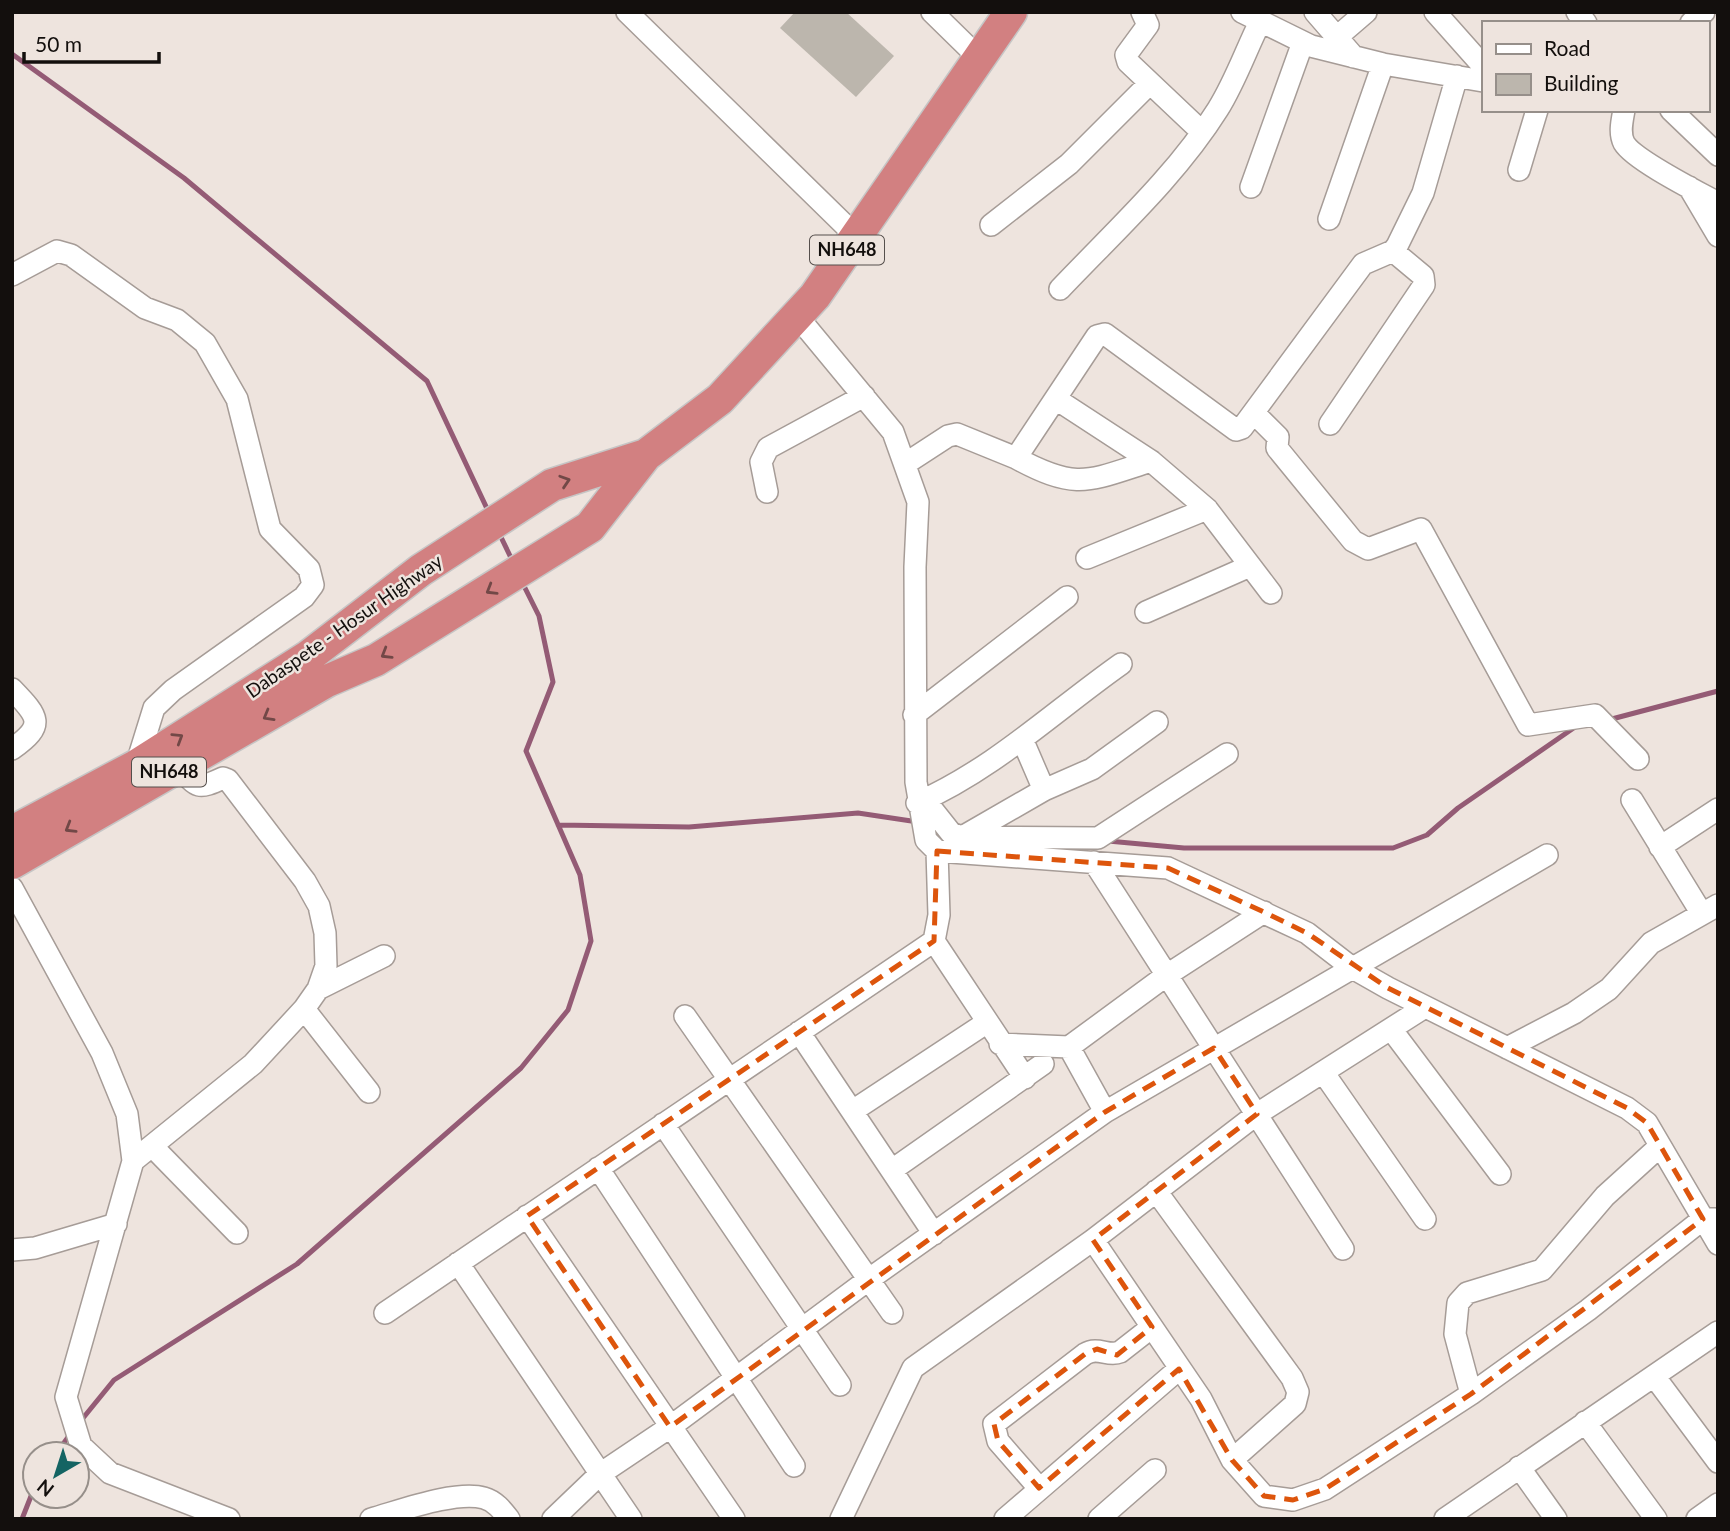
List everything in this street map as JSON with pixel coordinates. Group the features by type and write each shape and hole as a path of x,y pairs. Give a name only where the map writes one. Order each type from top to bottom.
{"highway":[{"name":"Dabaspete - Hosur Highway","path":"327,681 376,660 590,527 646,455 720,399 797,316 857,237 1006,14"},
{"name":"Dabaspete - Hosur Highway","path":"12,832 136,766 309,656 421,570 552,485 646,455"},
{"path":"309,656 327,681"},
{"name":"NH648","path":"12,863 327,681"}],"street":[{"path":"627,12 857,237"},
{"path":"932,12 979,58"},
{"path":"1142,12 1148,25 1126,55 1128,62 1202,132"},
{"path":"1315,12 1354,57"},
{"path":"1338,37 1366,12"},
{"path":"1438,13 1482,65"},
{"path":"1060,289 1159,185 1202,132 1220,106 1251,17 1303,42 1354,57 1482,81"},
{"path":"1251,187 1303,42"},
{"path":"1329,219 1383,64"},
{"path":"1016,458 1097,336 1105,334 1236,430 1242,428 1363,264 1393,251 1423,193 1457,76"},
{"path":"991,225 1069,164 1150,83"},
{"path":"1519,170 1536,112"},
{"path":"1624,112 1621,133 1625,144 1638,156 1718,204"},
{"path":"1673,112 1718,155"},
{"path":"1688,186 1718,236"},
{"path":"12,275 57,251 71,255 145,308 177,320 205,343 237,399 270,529 309,569 313,585 304,597 173,690 154,708 136,766"},
{"path":"1330,424 1424,285 1423,276 1393,251"},
{"path":"797,316 893,432 918,502 914,715 920,803 932,845 939,915 934,940 986,1023 1025,1078"},
{"path":"767,492 761,462 768,448 864,396"},
{"path":"1056,399 1151,461 1207,509 1270,593"},
{"path":"1254,413 1278,437 1277,448 1353,541 1368,548 1420,529 1528,725 1595,715 1637,759"},
{"path":"905,464 948,436 957,434 1016,458 1052,477 1076,481 1151,461"},
{"path":"1087,558 1207,509"},
{"path":"1146,612 1250,566"},
{"path":"914,715 1067,597"},
{"path":"920,803 950,789 1022,739 1121,664"},
{"path":"12,689 33,711 36,723 33,734 12,750"},
{"path":"962,837 1044,790 1092,769 1157,722"},
{"path":"1022,739 1044,790"},
{"path":"920,803 951,833 962,837 1098,838 1227,754"},
{"path":"133,1161 253,1064 304,1009 318,989 326,966 325,933 319,906 305,881 228,780 223,778 202,787 197,786 179,766"},
{"path":"1507,1048 1574,1013 1609,989 1651,943 1710,910 1660,847 1632,800"},
{"path":"1660,847 1718,809"},
{"path":"932,845 1168,868 1307,933 1351,967 1627,1108 1647,1123 1659,1147 1710,1219 1718,1244"},
{"path":"553,1519 600,1474 670,1427 868,1280 1105,1112 1547,855"},
{"path":"1094,862 1343,1249"},
{"path":"12,888 102,1053 127,1114 133,1161 66,1397 81,1446 110,1473 229,1519"},
{"path":"1000,1044 1069,1047 1167,975 1264,912"},
{"path":"385,1313 934,940"},
{"path":"318,989 384,956"},
{"path":"841,1519 913,1368 1093,1240 1256,1114 1425,1007"},
{"path":"304,1009 369,1092"},
{"path":"685,1016 892,1313"},
{"path":"853,1110 986,1023"},
{"path":"1391,1029 1500,1174"},
{"path":"799,1032 934,1234"},
{"path":"1069,1047 1105,1112"},
{"path":"892,1170 1044,1065"},
{"path":"1323,1072 1425,1219"},
{"path":"663,1124 840,1385"},
{"path":"152,1146 237,1233"},
{"path":"1471,1394 1455,1335 1458,1303 1467,1293 1542,1270 1605,1196 1659,1147"},
{"path":"598,1168 794,1466"},
{"path":"1156,1191 1292,1378 1298,1392 1295,1404 1232,1460"},
{"path":"527,1216 734,1519"},
{"path":"1093,1240 1201,1399 1232,1460 1264,1496 1293,1500 1325,1489 1471,1394 1710,1219"},
{"path":"12,1250 35,1248 116,1224"},
{"path":"458,1263 631,1519"},
{"path":"1039,1488 998,1441 994,1424 1084,1354 1097,1349 1115,1354 1121,1352 1152,1327"},
{"path":"1445,1519 1718,1332"},
{"path":"1005,1519 1180,1368"},
{"path":"1654,1376 1718,1462"},
{"path":"1585,1422 1656,1519"},
{"path":"1518,1467 1556,1519"},
{"path":"1099,1519 1155,1470"},
{"path":"375,1518 447,1499 475,1497 486,1498 499,1506 509,1519"},
{"path":"1697,1519 1718,1504"}],"highlighted area":[{"path":"937,851 1168,868 1264,912 1307,933 1388,988 1627,1108 1647,1123 1703,1219 1471,1394 1325,1489 1293,1500 1264,1496 1232,1460 1179,1369 1039,1488 998,1441 994,1424 1085,1354 1097,1349 1117,1355 1152,1327 1093,1240 1257,1114 1214,1048 1105,1112 670,1427 527,1216 934,941"}],"building":[{"path":"795,12 846,12 894,56 856,97 780,28"}],"waterway":[{"path":"12,54 184,178 427,381 490,515"},
{"path":"499,533 513,562"},
{"path":"79,1423 114,1380 297,1264 521,1068 568,1010 591,941 580,875 526,751 553,682 539,616 521,580"},
{"path":"1608,720 1718,691"},
{"path":"1108,841 1184,848 1393,848 1427,835 1458,808 1575,727"},
{"path":"558,825 689,827 858,813 918,822"},
{"path":"66,1440 71,1433"},
{"path":"22,1519 26,1510"}]}
